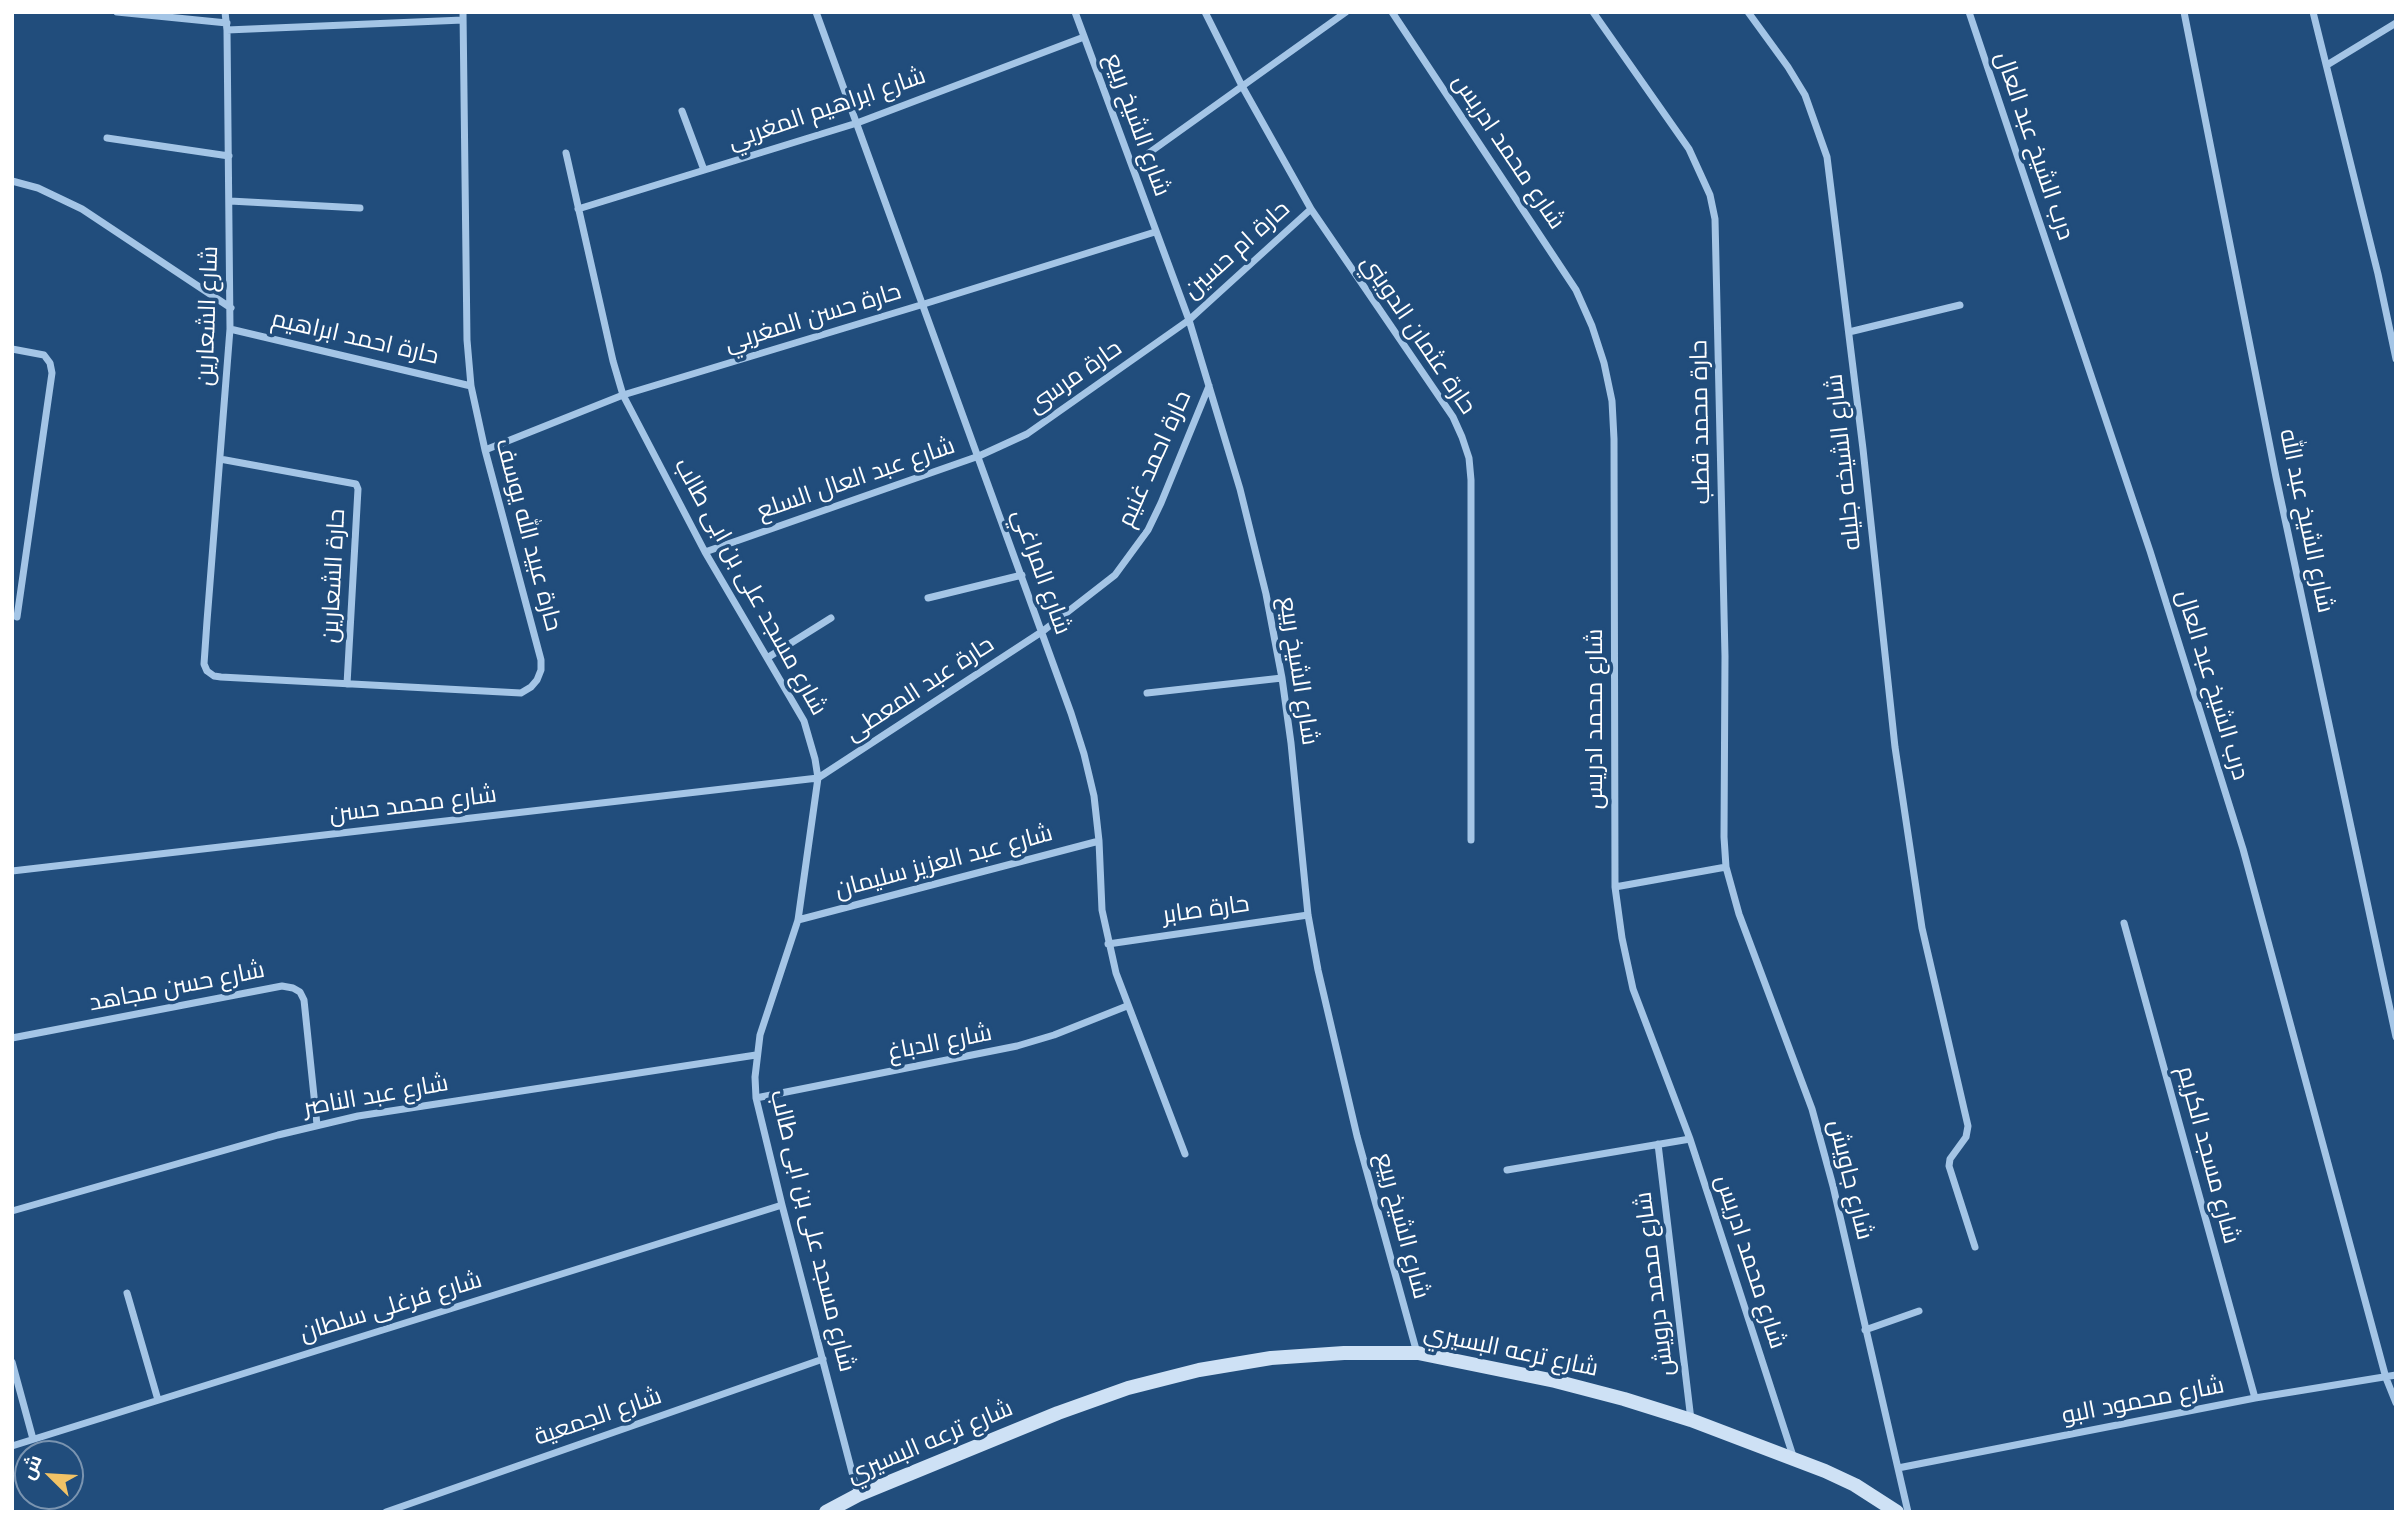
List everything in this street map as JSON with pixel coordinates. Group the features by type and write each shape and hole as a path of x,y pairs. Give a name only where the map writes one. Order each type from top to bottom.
{"street":[{"path":"117,12 227,27 463,16"},
{"name":"شارع الشعارين","path":"207,621 231,308 225,12"},
{"name":"شارع المراغي","path":"816,12 1043,631 1084,754 1094,796 1100,887 1108,944 1127,1006 1185,1154"},
{"name":"شارع الشيخ ربيع","path":"1075,12 1154,232 1189,320 1240,489 1266,594 1282,678 1292,743 1308,915 1318,970 1357,1136 1418,1353"},
{"name":"حارة عثمان الدويني","path":"1205,12 1242,86 1311,209 1454,417 1469,458 1471,840"},
{"path":"1132,165 1346,12"},
{"name":"شارع محمد ادريس","path":"1392,12 1576,290 1604,363 1612,401 1614,439 1615,887 1622,938 1633,989 1690,1139 1794,1459"},
{"name":"حارة محمد قطب","path":"1593,12 1689,149 1710,195 1715,219 1725,656 1726,867"},
{"name":"شارع الشيخه جليله","path":"1748,12 1805,95 1827,157 1887,682 1922,928 1968,1126 1966,1137 1954,1153 1949,1166 1975,1247"},
{"name":"درب الشيخ عبد العال","path":"1969,12 2150,551 2243,849 2386,1378 2396,1403"},
{"name":"شارع الشيخ عبد الله","path":"2184,12 2279,491 2396,1037"},
{"path":"2313,12 2396,359"},
{"name":"حارة عبيد الله يوسف","path":"207,621 204,664 207,671 214,676 521,693 537,680 541,660 485,450 471,386 465,298 463,16"},
{"path":"2327,65 2396,23"},
{"name":"شارع ابراهيم المغربي","path":"578,209 857,123 1084,37"},
{"path":"682,111 704,170"},
{"path":"107,138 229,156"},
{"name":"شارع مسجد على بن ابى طالب","path":"566,153 623,395 705,552 804,721 811,739 818,778 798,920 765,1015 756,1055 756,1097 858,1496"},
{"path":"12,181 38,188 82,209 231,308"},
{"path":"230,201 360,208"},
{"name":"حارة ام حسين","path":"1189,320 1311,209"},
{"name":"حارة حسن المغربي","path":"485,450 623,395 1154,232"},
{"path":"1849,332 1960,305"},
{"name":"حارة مرسى","path":"979,456 1045,423 1189,320"},
{"name":"حارة احمد ابراهيم","path":"230,329 471,386"},
{"path":"12,349 44,355 50,363 52,373 16,617"},
{"name":"حارة احمد غنيم","path":"1043,631 1115,575 1132,554 1161,503 1209,386"},
{"name":"شارع عبد العال السلع","path":"705,552 979,456"},
{"name":"حارة الشعارين","path":"220,459 356,484 358,488 347,684"},
{"path":"928,598 1022,575"},
{"path":"767,657 831,618"},
{"name":"حارة عبد المعطى","path":"818,778 1043,631"},
{"path":"1147,693 1282,678"},
{"name":"شارع محمد حسن","path":"12,871 818,778"},
{"name":"شارع عبد العزيز سليمان","path":"798,920 1099,841"},
{"path":"1615,887 1726,867"},
{"name":"شارع جاويش","path":"1726,867 1739,914 1812,1108 1833,1186 1908,1512"},
{"name":"حارة صابر","path":"1108,944 1308,915"},
{"name":"شارع مسجد الكريم","path":"2124,923 2255,1398"},
{"name":"شارع حسن مجاهد","path":"12,1038 282,986 293,988 300,992 304,1000 317,1125"},
{"name":"شارع الدباغ","path":"756,1097 968,1058 1017,1046 1054,1035 1127,1006"},
{"name":"شارع عبد الناصر","path":"12,1211 317,1125 399,1109 756,1055"},
{"path":"1507,1170 1690,1139"},
{"name":"شارع محمد درويش","path":"1658,1144 1690,1420"},
{"name":"شارع فرغلى سلطان","path":"12,1446 782,1205"},
{"path":"127,1293 158,1400"},
{"path":"1865,1330 1919,1311"},
{"name":"شارع ترعه البسيري","path":"826,1512 858,1496 1058,1413 1128,1388 1187,1373 1271,1358 1344,1353 1418,1353 1555,1381 1690,1420 1856,1485 1896,1512"},
{"name":"شارع الجمعية","path":"386,1512 823,1359"},
{"path":"12,1362 33,1439"},
{"name":"شارع محمود البو","path":"1898,1468 2255,1398 2396,1375"}]}
